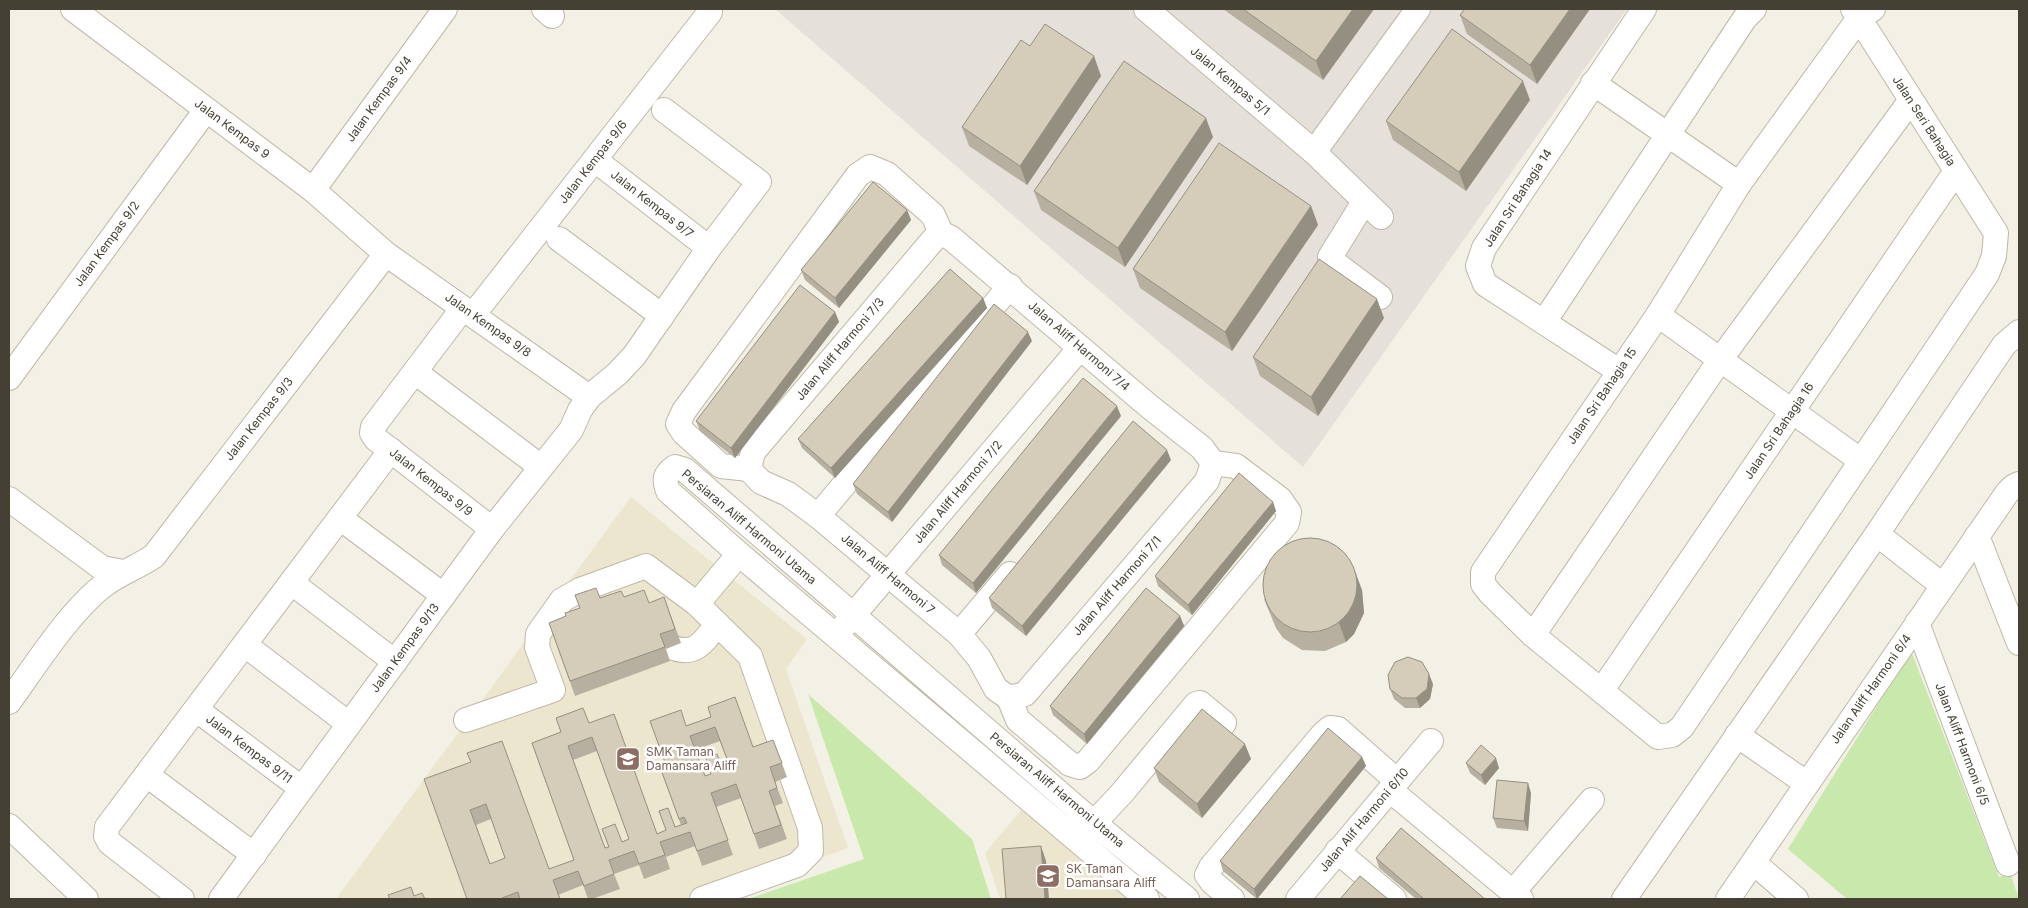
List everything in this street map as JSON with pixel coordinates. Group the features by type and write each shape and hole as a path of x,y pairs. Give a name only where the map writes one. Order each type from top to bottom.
{"street":[{"name":"Jalan Kempas 9","path":"73,9 313,190 386,254"},
{"name":"Jalan Kempas 9/6","path":"372,433 373,427 415,372 594,160 710,12 710,9"},
{"name":"Jalan Kempas 5/1","path":"1146,9 1314,152 1373,210 1330,257 1332,261 1380,297"},
{"path":"1314,152 1418,9"},
{"name":"Jalan Sri Bahagia 14","path":"1619,371 1486,284 1478,266 1484,248 1644,9"},
{"path":"1544,322 1668,134 1754,9"},
{"name":"Jalan Kempas 9/4","path":"313,190 440,10"},
{"name":"Jalan Seri Bahagia","path":"1860,460 1987,274 1994,256 1996,233 1911,100 1861,12"},
{"name":"Jalan Sri Bahagia 15","path":"1860,460 1682,727 1672,735 1658,737 1533,636 1483,584 1483,572 1658,316 1739,184 1861,12"},
{"path":"1593,83 1739,184"},
{"path":"1533,636 1720,360 1911,100"},
{"name":"Jalan Kempas 9/2","path":"9,378 206,110"},
{"name":"Jalan Kempas 9/13","path":"221,899 492,529 571,430 580,410 589,397 617,374 634,356 709,248 759,182 664,110"},
{"name":"Jalan Kempas 9/7","path":"594,160 709,248"},
{"path":"749,469 721,466 684,433 678,424 684,411 858,175 870,167 887,174 933,215 941,233"},
{"name":"Jalan Sri Bahagia 16","path":"1602,690 1956,171"},
{"name":"Jalan Aliff Harmoni 7/4","path":"941,233 951,238 1010,286 1080,348 1144,415 1202,448 1213,463"},
{"name":"Jalan Aliff Harmoni 7/3","path":"749,469 753,452 933,240 941,233"},
{"path":"559,239 662,316"},
{"name":"Jalan Kempas 9/8","path":"386,254 589,397"},
{"name":"Jalan Kempas 9/3","path":"9,702 82,607 102,587 123,572 138,567 154,556 386,254"},
{"path":"818,516 1010,286"},
{"path":"1658,316 1860,460"},
{"path":"1624,899 1877,534 2004,344 2019,332"},
{"name":"Jalan Aliff Harmoni 7/2","path":"836,635 1080,348"},
{"path":"415,372 541,467"},
{"name":"Jalan Kempas 9/9","path":"372,433 376,439 492,529"},
{"path":"182,899 110,844 106,836 107,827 391,450"},
{"path":"1009,698 1018,720 1070,764 1080,767 1088,761 1287,523 1289,512 1280,500 1236,466 1213,463"},
{"name":"Jalan Aliff Harmoni 7/1","path":"1009,698 1025,694 1207,481 1213,463"},
{"name":"Persiaran Aliff Harmoni Utama","path":"1134,895 668,491 664,480 666,473 675,467 685,470 1094,823 1187,899"},
{"name":"Jalan Aliff Harmoni 7","path":"749,469 762,482 788,494 818,516 959,634 979,658 996,689 1009,698"},
{"name":"Jalan Aliff Harmoni 6/4","path":"1728,899 2006,493 2012,487 2019,484"},
{"path":"9,499 102,568 123,572"},
{"path":"340,518 443,595"},
{"path":"1877,534 1942,585"},
{"path":"1977,536 2019,644"},
{"path":"662,606 668,599 688,598 739,554"},
{"path":"959,634 1023,558"},
{"path":"466,720 553,690 537,647 538,634 562,600 580,590 646,566 688,598 750,656 810,828 811,851 797,865 702,899"},
{"path":"292,583 394,662"},
{"name":"Jalan Aliff Harmoni 6/5","path":"1916,623 2008,864"},
{"path":"671,647 680,651 694,649 705,642 717,624"},
{"path":"245,645 349,724"},
{"path":"1094,823 1122,793 1196,704 1200,703 1224,723"},
{"name":"Jalan Kempas 9/11","path":"197,710 302,788"},
{"path":"1232,899 1212,882 1207,875 1211,867 1330,728 1338,729 1394,785 1517,896 1592,800"},
{"path":"1737,735 1806,783"},
{"name":"Jalan Alif Harmoni 6/10","path":"1298,899 1337,850 1431,741"},
{"path":"147,775 254,855"},
{"path":"9,826 86,899"},
{"path":"1337,850 1394,899"},
{"path":"1754,863 1796,899"}],"shaded area":[{"path":"775,9 1627,9 1303,467"},
{"name":"SMK Taman Damansara Aliff","path":"631,497 807,639 786,669 848,848 709,899 336,899"},
{"name":"SK Taman Damansara Aliff","path":"1023,808 1129,899 1000,899 985,853"}],"green space":[{"path":"1911,651 1999,877 2010,873 2019,899 1847,899 1788,849"},
{"path":"808,694 972,839 991,899 748,899 864,859"}],"building":[{"path":"1243,9 1353,9 1316,61"},
{"path":"1465,9 1570,9 1530,65 1460,15"},
{"path":"1045,24 1094,56 1020,166 962,127 1021,40 1030,46"},
{"path":"1452,29 1523,81 1459,172 1386,121"},
{"path":"1124,61 1206,118 1118,248 1034,191"},
{"path":"1219,143 1311,206 1225,332 1133,269"},
{"path":"873,182 907,210 835,298 801,270"},
{"path":"1319,259 1377,299 1311,397 1253,357"},
{"path":"950,269 983,298 831,468 798,439"},
{"path":"800,285 835,312 731,448 696,421"},
{"path":"994,304 1028,332 888,512 853,484"},
{"path":"1083,378 1117,406 973,583 939,555"},
{"path":"1133,421 1167,450 1022,626 989,598"},
{"path":"1239,473 1273,502 1188,605 1155,576"},
{"path":"1310,538 1328,541 1343,552 1354,567 1357,585 1354,603 1343,618 1328,629 1310,632 1292,629 1277,618 1266,603 1263,585 1266,567 1277,552 1292,541"},
{"path":"596,588 600,598 621,591 624,597 644,590 649,603 664,597 675,629 660,634 665,647 570,681 549,623 566,616 565,613 580,608 575,595"},
{"path":"1146,588 1180,616 1084,734 1050,706"},
{"path":"1408,657 1422,662 1429,674 1427,689 1416,698 1402,698 1390,689 1388,675 1395,662"},
{"path":"735,697 753,747 773,740 782,763 770,767 777,788 769,791 781,825 754,834 736,784 711,793 728,840 697,851 690,832 660,842 665,855 639,864 634,851 609,860 614,874 584,886 578,871 553,880 560,899 520,899 518,892 502,899 467,899 424,779 471,762 467,753 502,741 549,869 574,860 532,743 561,732 556,718 583,708 589,723 614,714 657,834 666,830 659,811 668,808 675,827 687,823 684,817 679,819 660,767 666,765 650,721 681,710 686,726 711,717 708,707","holes":["715,727 730,767 723,770 717,754 706,758 711,774 705,776 690,736","592,737 629,839 622,842 615,824 602,829 609,847 605,848 568,746","486,804 505,858 490,864 470,810"]},
{"path":"1202,709 1245,744 1197,804 1154,768"},
{"path":"1328,728 1362,757 1254,889 1220,861"},
{"path":"1481,745 1496,758 1481,775 1466,763"},
{"path":"1497,780 1528,783 1524,821 1493,818"},
{"path":"1401,828 1485,899 1424,899 1376,858"},
{"path":"1041,846 1045,899 1006,899 1002,849"},
{"path":"1360,876 1388,899 1340,899"},
{"path":"411,887 414,896 422,893 425,899 390,899 388,895"}],"place":[{"name":"SMK Taman Damansara Aliff","path":"628,759"},
{"name":"SK Taman Damansara Aliff","path":"1048,876"}]}
